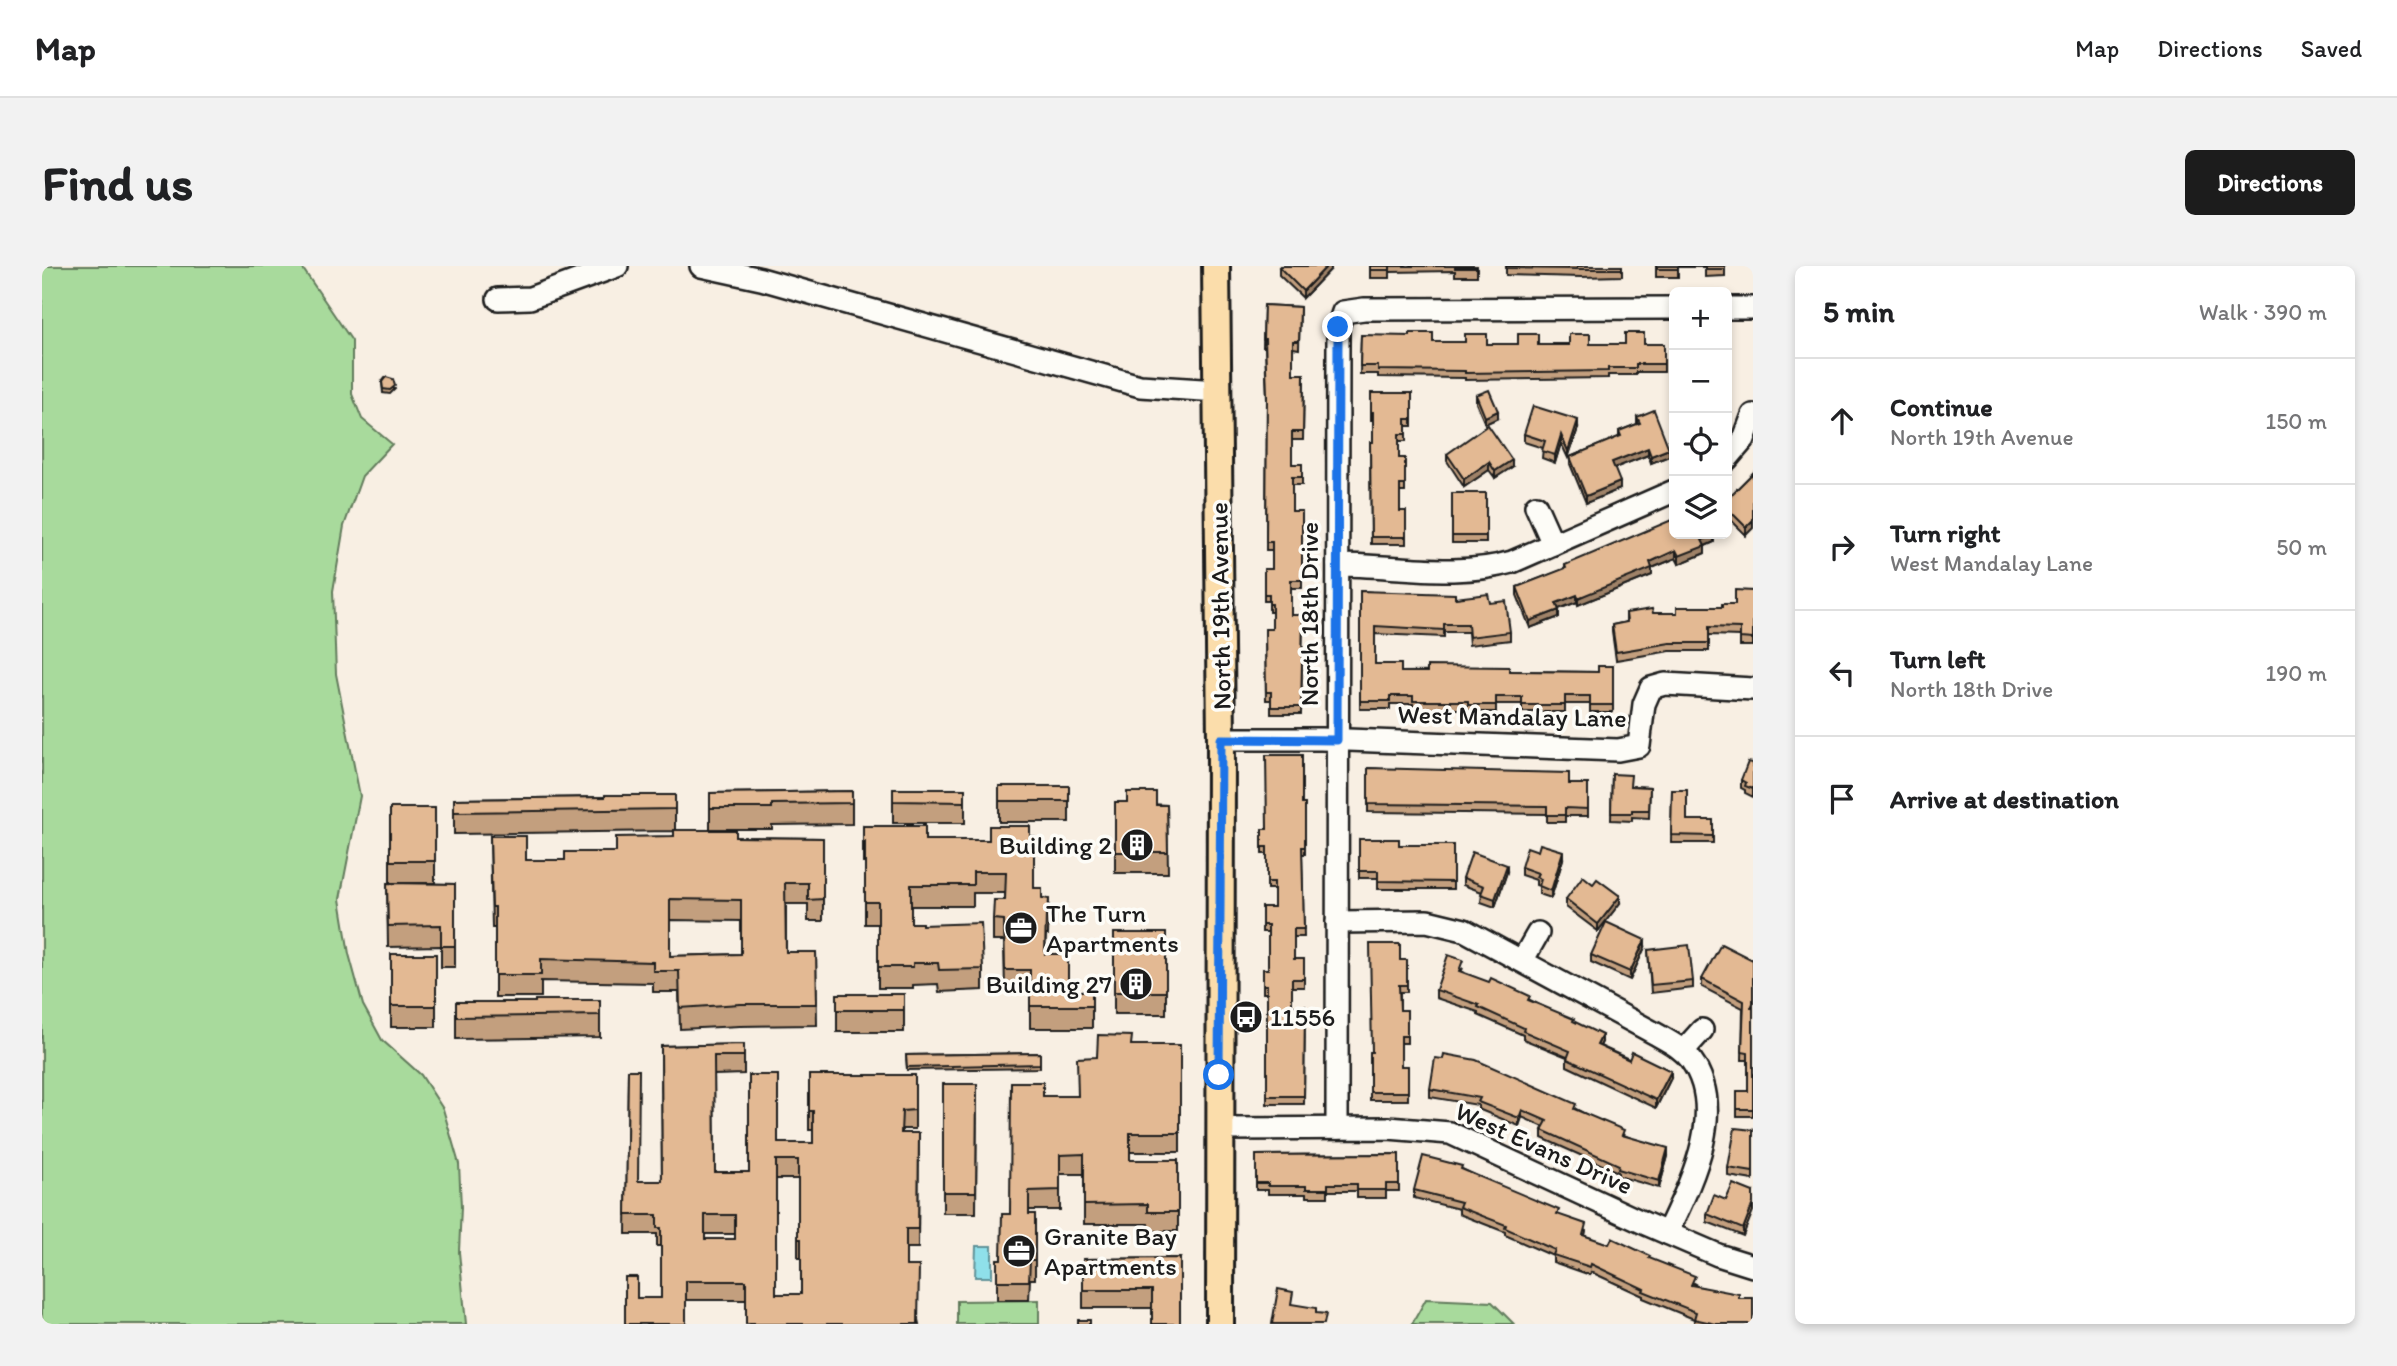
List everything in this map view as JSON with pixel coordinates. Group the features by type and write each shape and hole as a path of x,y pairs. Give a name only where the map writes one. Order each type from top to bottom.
{"main road":[{"name":"North 19th Avenue","path":"1216,266 1221,739 1220,1324"}],"street":[{"path":"498,299 530,298 617,266"},
{"path":"701,266 761,279 1140,386 1218,391"},
{"name":"North 18th Drive","path":"1337,1128 1338,327 1343,312 1378,309 1669,308"},
{"path":"1732,308 1753,308"},
{"path":"1732,453 1744,439 1753,415"},
{"path":"1338,565 1477,569 1512,562 1669,493"},
{"path":"1536,506 1553,544"},
{"name":"West Mandalay Lane","path":"1221,739 1337,740 1618,750 1639,746 1644,705 1651,688 1665,684 1753,688"},
{"path":"1337,922 1427,921 1464,930 1683,1051 1702,1083 1706,1107 1701,1150 1667,1233"},
{"path":"1522,961 1538,933"},
{"path":"1683,1051 1702,1030"},
{"name":"West Evans Drive","path":"1219,1129 1422,1129 1450,1133 1667,1233 1718,1255 1753,1266"}],"green space":[{"path":"42,266 301,266 352,341 352,394 362,419 392,444 362,476 344,526 333,591 336,674 360,796 340,899 349,954 363,1005 382,1040 421,1075 443,1109 459,1164 459,1252 466,1324 42,1324"},
{"path":"1426,1299 1492,1302 1514,1324 1412,1324"},
{"path":"1039,1300 1039,1324 957,1324 957,1301"}],"water":[{"path":"976,1246 992,1246 992,1277 975,1277"}],"building":[{"path":"1280,266 1327,266 1303,291"},
{"path":"1370,266 1390,266 1390,270 1370,270"},
{"path":"1477,266 1477,268 1455,268"},
{"path":"1622,266 1622,269 1506,268"},
{"path":"1656,266 1678,266 1678,269 1656,269"},
{"path":"1705,266 1725,266 1725,269 1705,269"},
{"path":"1264,305 1300,307 1299,341 1293,341 1293,374 1304,374 1303,432 1292,432 1292,464 1302,464 1302,477 1292,477 1292,511 1302,511 1302,580 1291,580 1291,615 1303,615 1301,707 1271,707 1271,692 1266,692 1265,629 1272,629 1272,604 1269,604 1269,594 1264,594 1264,569 1272,569 1272,542 1266,542 1267,394 1263,339"},
{"path":"1410,333 1433,333 1433,342 1465,342 1465,334 1487,334 1487,344 1518,344 1518,334 1538,334 1538,345 1569,345 1569,334 1590,334 1590,344 1625,344 1625,333 1644,333 1644,344 1664,344 1664,364 1636,364 1636,368 1608,368 1608,371 1465,373 1378,370 1378,366 1360,366 1361,335 1410,336"},
{"path":"386,377 393,379 395,386 390,390 383,389 382,382"},
{"path":"1489,390 1498,411 1485,417 1476,395"},
{"path":"1371,393 1412,393 1412,419 1406,419 1406,434 1399,434 1399,458 1405,458 1405,485 1400,485 1400,511 1406,511 1406,537 1371,537"},
{"path":"1533,406 1578,420 1568,451 1561,435 1555,455 1542,451 1545,441 1524,434"},
{"path":"1654,410 1669,449 1651,456 1648,448 1612,462 1620,482 1586,496 1570,457 1621,436 1619,431 1640,423 1637,417"},
{"path":"1488,425 1512,460 1495,471 1489,462 1464,479 1447,454"},
{"path":"1753,473 1753,520 1746,527 1732,513 1732,494"},
{"path":"1452,493 1486,493 1486,536 1452,536"},
{"path":"1669,521 1669,539 1704,539 1702,540 1705,546 1679,556 1676,550 1650,562 1652,568 1578,598 1577,595 1556,603 1559,610 1530,621 1517,587 1566,568 1565,565"},
{"path":"1735,590 1753,591 1753,639 1740,638 1740,628 1709,627 1709,643 1670,643 1616,652 1612,625 1627,622 1626,613 1652,609 1653,613 1677,613 1677,607 1722,607 1722,604 1735,604"},
{"path":"1360,591 1455,594 1455,598 1488,594 1490,603 1506,601 1510,632 1469,637 1468,624 1444,624 1444,630 1375,626 1375,664 1401,664 1401,672 1427,672 1427,666 1509,667 1509,671 1598,672 1598,666 1613,666 1613,705 1590,705 1590,696 1565,696 1565,705 1522,705 1522,697 1496,697 1496,705 1468,705 1468,701 1413,701 1413,696 1390,696 1390,701 1360,701"},
{"path":"1266,755 1302,755 1302,804 1305,804 1305,847 1302,847 1304,929 1294,929 1294,959 1304,959 1304,979 1292,979 1292,1006 1305,1006 1304,1096 1267,1096 1267,985 1263,985 1263,969 1268,969 1268,925 1262,925 1262,907 1274,907 1274,882 1267,882 1267,847 1262,847 1262,829 1267,829"},
{"path":"1748,762 1753,763 1753,789 1745,786 1746,783 1741,780"},
{"path":"1368,768 1569,773 1569,784 1588,784 1588,809 1565,808 1565,815 1547,815 1547,806 1368,804"},
{"path":"1612,774 1631,775 1630,786 1650,787 1649,810 1611,813"},
{"path":"999,786 1069,786 1069,801 999,801"},
{"path":"893,789 965,789 965,802 893,801"},
{"path":"1672,790 1687,790 1687,820 1713,820 1713,836 1671,835"},
{"path":"852,791 852,803 772,804 772,808 710,808 710,793"},
{"path":"1127,792 1156,792 1156,805 1167,805 1168,852 1115,852 1115,802 1127,802"},
{"path":"675,795 675,809 454,812 454,799"},
{"path":"390,808 435,808 435,861 390,861"},
{"path":"863,826 925,826 925,840 989,840 989,826 1030,826 1030,836 1034,836 1034,888 1042,888 1042,898 1049,899 1045,954 1068,954 1068,991 1092,991 1092,1006 1030,1006 1030,970 1005,970 1004,920 993,919 994,900 1005,900 1006,872 973,872 973,885 911,885 911,923 981,923 983,969 939,970 938,963 913,963 913,967 878,967 878,902 865,902"},
{"path":"674,830 736,830 736,837 823,838 823,899 808,900 808,883 785,883 786,952 816,952 817,1004 740,1004 680,1008 679,971 653,971 653,962 541,959 541,975 495,975 495,907 492,907 490,836 526,836 526,860 565,860 565,852 616,852 616,837 674,836","holes":["670,899 741,900 741,954 670,956"]},
{"path":"1359,839 1399,839 1399,845 1453,845 1453,882 1378,881 1378,871 1359,871"},
{"path":"1540,844 1563,851 1551,891 1539,886 1541,879 1536,877 1538,873 1521,867 1527,847 1538,851"},
{"path":"1472,852 1507,865 1495,899 1481,894 1484,886 1463,878"},
{"path":"1583,876 1593,884 1597,879 1620,896 1598,924 1566,899"},
{"path":"387,883 455,884 455,946 441,946 441,925 388,926"},
{"path":"1606,922 1645,940 1630,972 1591,955"},
{"name":"Building 27","path":"1114,933 1166,933 1166,992 1114,992"},
{"path":"1370,944 1400,944 1400,960 1407,960 1407,985 1399,985 1400,1010 1407,1010 1407,1036 1401,1036 1401,1066 1408,1066 1408,1092 1370,1092"},
{"path":"1721,944 1753,960 1753,1109 1737,1109 1737,1091 1748,1091 1748,1053 1742,1052 1744,1001 1702,979"},
{"path":"1689,945 1693,981 1651,985 1648,950"},
{"path":"391,954 436,954 436,1006 391,1006"},
{"path":"1448,955 1463,960 1459,971 1489,982 1491,978 1530,996 1528,1000 1574,1019 1573,1021 1602,1035 1597,1045 1629,1060 1632,1052 1671,1071 1656,1100 1567,1059 1570,1051 1523,1031 1524,1028 1478,1007 1479,1005 1436,990"},
{"path":"837,994 904,994 904,1010 837,1010"},
{"path":"600,1000 600,1015 456,1017 456,1002"},
{"path":"1098,1035 1132,1036 1131,1045 1180,1045 1180,1133 1130,1133 1130,1160 1178,1160 1178,1212 1148,1212 1148,1204 1084,1205 1084,1154 1060,1155 1060,1190 1029,1191 1029,1214 1035,1214 1035,1260 1030,1260 1029,1281 997,1281 997,1259 1001,1259 1002,1214 1010,1214 1011,1082 1043,1082 1043,1096 1078,1096 1077,1058 1097,1057"},
{"path":"744,1044 744,1056 714,1056 715,1172 749,1172 749,1075 778,1075 778,1143 813,1143 813,1111 809,1111 809,1075 915,1075 915,1110 902,1111 901,1133 919,1133 918,1229 906,1229 906,1266 919,1266 918,1324 746,1324 746,1281 686,1281 686,1324 625,1324 625,1277 637,1277 637,1298 661,1298 661,1228 657,1228 657,1215 626,1215 628,1070 639,1070 638,1181 662,1181 661,1046","holes":["776,1160 798,1160 801,1294 776,1294","705,1215 735,1215 735,1239 705,1239"]},
{"path":"1040,1053 1040,1064 907,1067 906,1055"},
{"path":"1444,1054 1476,1060 1576,1104 1574,1109 1624,1130 1622,1135 1668,1148 1659,1181 1618,1169 1619,1165 1542,1130 1547,1121 1522,1110 1519,1118 1478,1102 1480,1098 1430,1089 1435,1058 1443,1059"},
{"path":"943,1084 977,1084 976,1192 943,1192"},
{"path":"1735,1128 1753,1130 1753,1172 1728,1168"},
{"path":"1399,1154 1399,1184 1386,1184 1386,1190 1357,1190 1357,1184 1328,1184 1328,1189 1306,1189 1306,1186 1268,1186 1268,1183 1256,1183 1256,1155"},
{"path":"1423,1156 1462,1166 1461,1169 1559,1210 1557,1214 1586,1224 1583,1235 1609,1244 1612,1238 1650,1256 1649,1258 1695,1276 1691,1285 1739,1294 1739,1298 1753,1298 1753,1324 1716,1324 1694,1319 1696,1312 1643,1291 1644,1289 1591,1264 1590,1267 1553,1255 1555,1250 1505,1228 1506,1225 1459,1207 1461,1202 1414,1190"},
{"path":"1733,1184 1753,1192 1753,1203 1743,1229 1707,1214 1714,1195 1726,1200"},
{"path":"1180,1258 1180,1324 1152,1324 1152,1290 1083,1290 1083,1259"},
{"path":"1278,1289 1293,1292 1291,1304 1316,1308 1316,1313 1326,1314 1324,1324 1272,1324"},
{"path":"1078,1320 1090,1320 1090,1324 1078,1324"}],"place":[{"name":"Building 2","path":"1137,845"},
{"name":"The Turn Apartments","path":"1021,928"},
{"name":"Building 27","path":"1136,984"},
{"name":"11556","path":"1246,1017"},
{"name":"Granite Bay Apartments","path":"1019,1251"}],"route":[{"path":"1219,1075 1221,739 1337,740 1338,327"}]}
